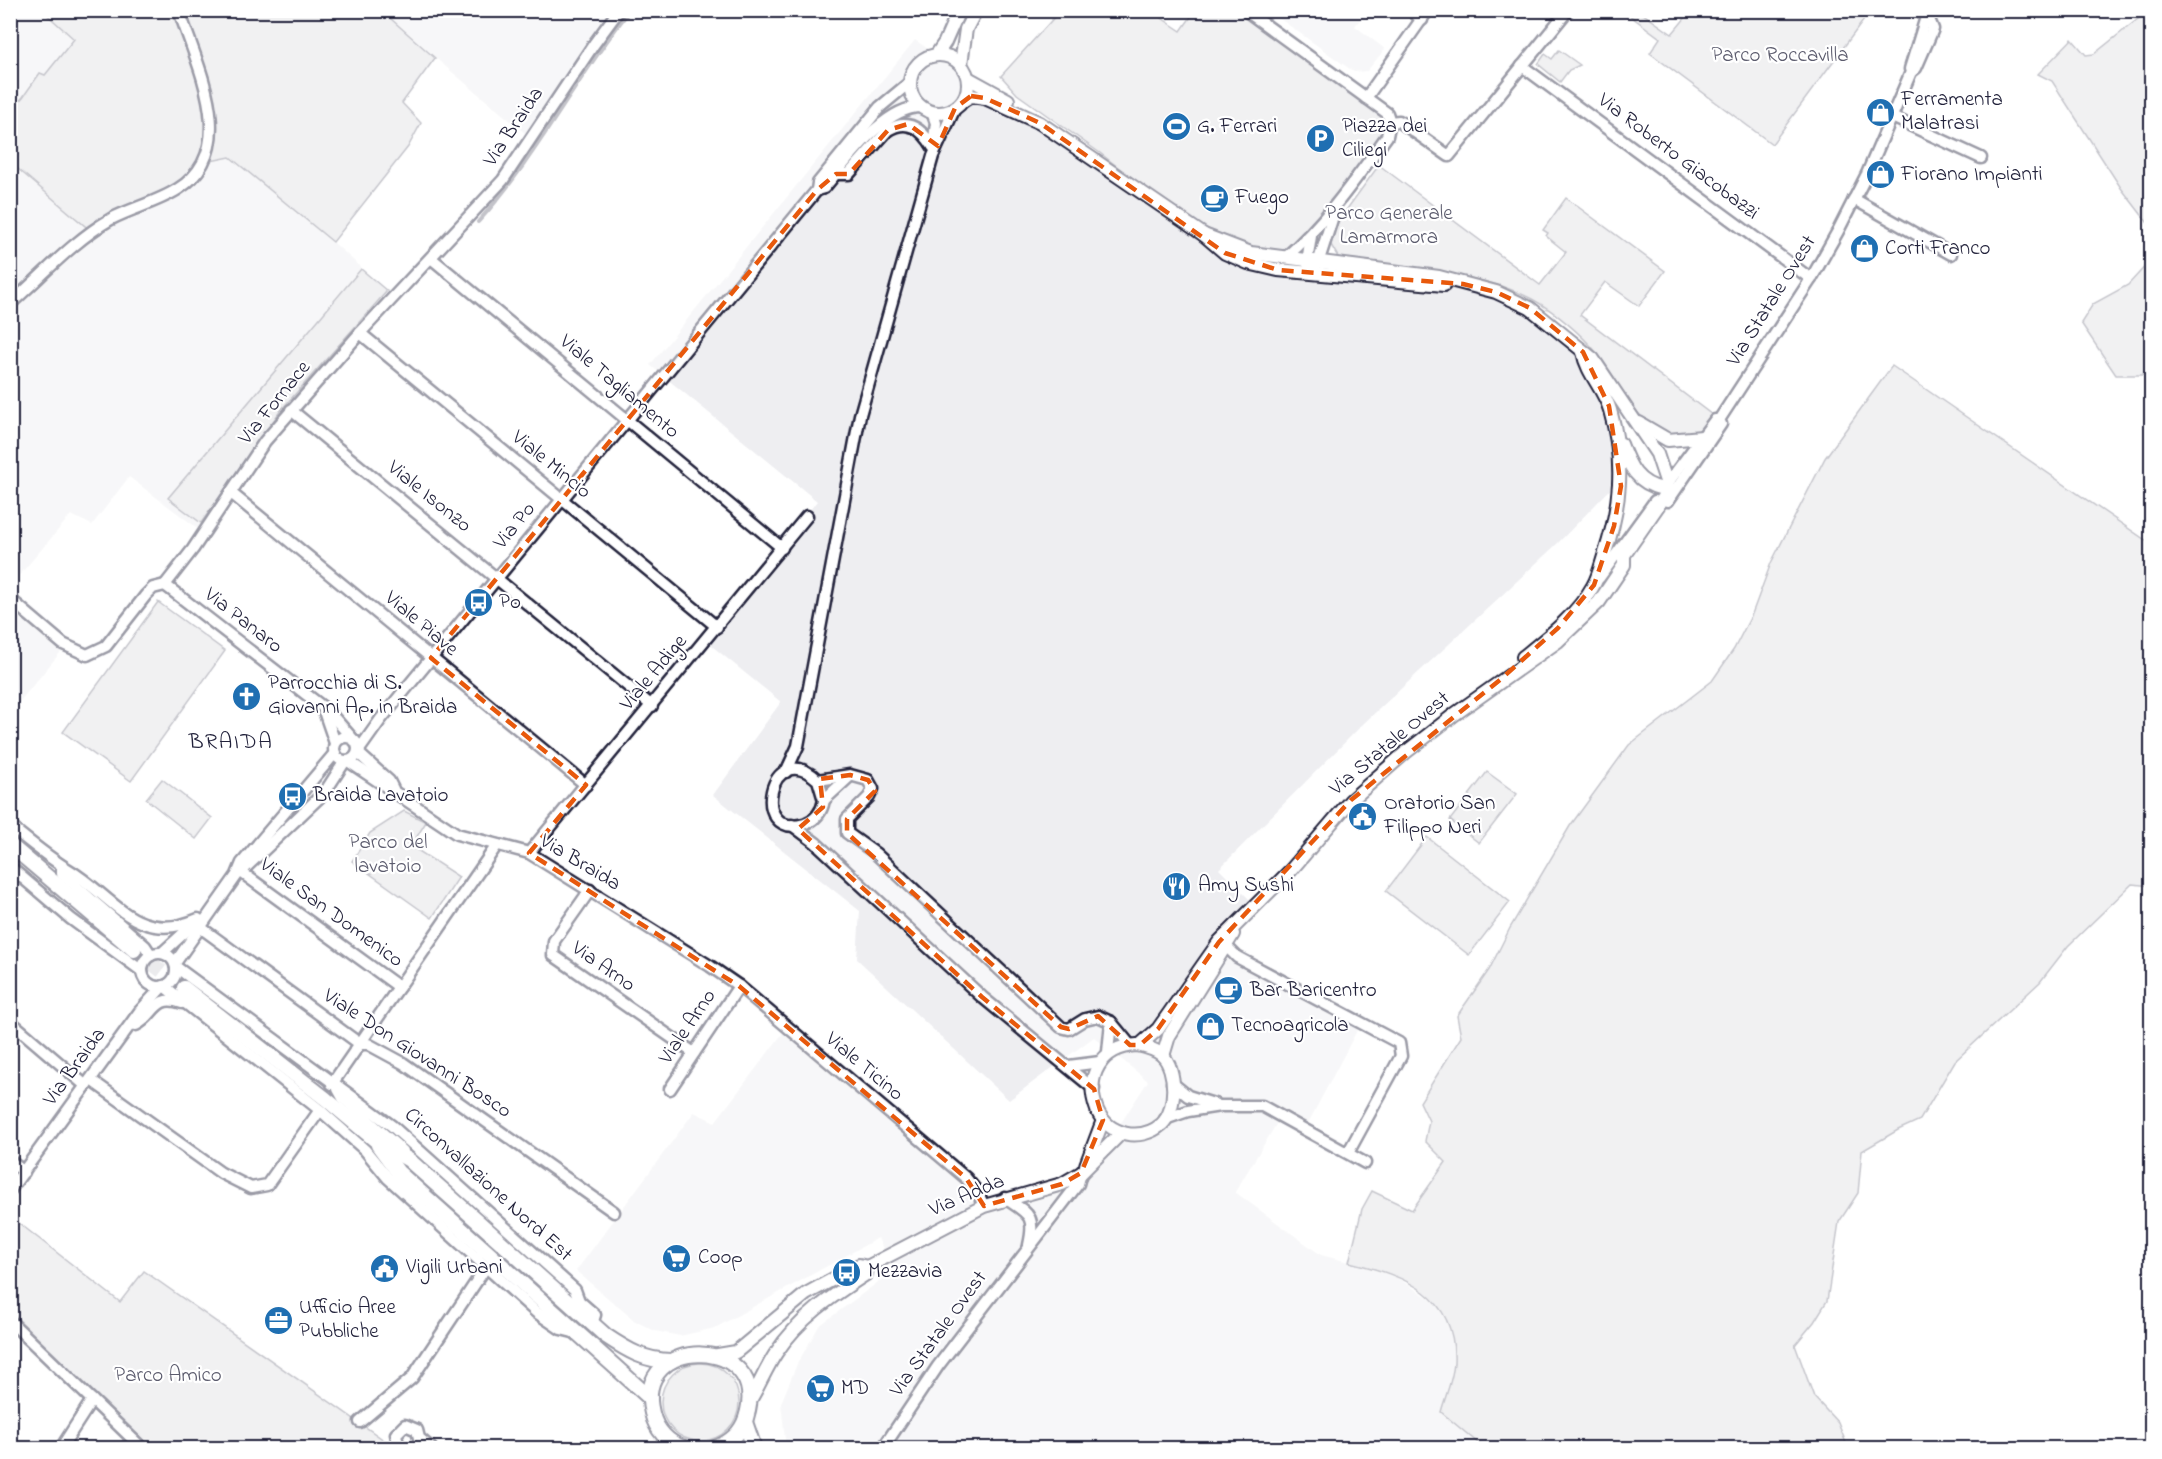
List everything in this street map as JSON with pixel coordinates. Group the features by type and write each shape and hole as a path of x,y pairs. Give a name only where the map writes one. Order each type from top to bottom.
{"main road":[{"path":"12,848 134,950"},
{"name":"Circonvallazione Nord Est","path":"184,988 326,1099 398,1172 650,1398"},
{"name":"Circonvallazione Nord Est","path":"370,1145 409,1160 592,1324 629,1352 657,1361 671,1361 694,1353 718,1355"},
{"path":"715,1449 732,1439 745,1422 749,1402 743,1377 732,1364 718,1355"},
{"path":"671,1361 657,1377 650,1398 654,1419 665,1443 684,1449"},
{"path":"745,1422 754,1449"}],"street":[{"path":"10,304 88,233 113,218 178,189 192,177 207,156 212,135 212,113 179,10"},
{"name":"Via Braida","path":"431,258 503,180 619,10"},
{"path":"937,54 959,10"},
{"path":"961,64 966,29 976,10"},
{"path":"1245,10 1387,113 1390,122 1387,136 1336,207 1311,236 1285,258"},
{"path":"1366,98 1425,15 1411,10"},
{"path":"1390,122 1399,121 1449,156 1568,10"},
{"name":"Via Statale Ovest","path":"1501,679 1506,680 1558,641 1591,611 1720,424 1719,420 1811,279 1854,199 1911,72 1916,68 1933,29 1924,12"},
{"name":"Via Statale Ovest","path":"1911,72 1910,66 1924,12"},
{"path":"933,152 959,104 966,94 968,78 961,64 950,56 937,54 928,56 915,67 909,83 880,107 818,183 817,190 824,188 882,122 895,113 926,109 940,113 959,104 971,96 985,98 1036,120"},
{"name":"Via Roberto Giacobazzi","path":"1522,66 1811,279"},
{"path":"968,78 1008,99 1204,235 1225,253 1257,266 1373,280 1463,284"},
{"path":"909,83 911,92 936,123 933,152 860,415 798,746 786,772 773,784 769,801 777,817 816,843 982,997 1049,1053 1069,1066 1094,1089"},
{"path":"1892,117 1981,158"},
{"path":"836,174 849,174 888,130 895,126 908,124 917,128 933,152"},
{"name":"Via Po","path":"356,745 381,719 817,190"},
{"path":"1854,199 1951,254"},
{"path":"1312,265 1336,207"},
{"path":"1204,235 1251,253 1359,274 1373,280"},
{"path":"1311,236 1312,265"},
{"name":"Via Fornace","path":"10,599 63,644 87,655 106,646 146,595 153,588 165,585 193,549 265,441 360,333 431,258"},
{"name":"Viale Tagliamento","path":"431,258 782,548"},
{"path":"1257,266 1312,265 1440,277 1496,292 1530,308 1564,333 1593,359 1637,421 1657,454 1666,488"},
{"name":"Viale Mincio","path":"360,333 717,627"},
{"path":"1583,352 1585,365 1609,406 1618,441 1631,470 1643,481 1666,488"},
{"name":"Viale Isonzo","path":"291,410 652,706"},
{"name":"Via Statale Ovest","path":"1104,1057 1135,1045 1158,1029 1218,942 1238,926 1367,785 1501,679 1502,675 1558,628 1594,585 1715,420 1719,420"},
{"path":"1637,421 1668,440 1702,437"},
{"path":"1594,585 1614,526 1619,496 1618,441"},
{"name":"Via Statale Ovest","path":"1624,565 1624,555 1666,488 1679,475 1686,475"},
{"name":"Viale Piave","path":"231,493 586,785"},
{"name":"Viale Adige","path":"529,853 807,516"},
{"name":"Via Panaro","path":"165,585 324,711 329,712 356,745"},
{"path":"324,711 335,748"},
{"name":"Via Braida","path":"239,873 242,863 344,736 356,745 389,781 393,789"},
{"name":"Via Braida","path":"10,1190 140,1011 174,979 175,965 199,923 239,873 325,792 356,745"},
{"path":"798,746 806,771 818,780 824,800"},
{"name":"Via Braida","path":"335,748 346,761 384,787 393,789 457,834 529,853 710,966"},
{"path":"786,772 806,771"},
{"path":"818,780 850,775 867,780 873,789 870,797 847,819 846,829 850,835 875,853 1061,1027 1075,1027 1093,1016 1105,1018 1135,1045 1151,1048 1163,1056 1172,1083 1173,1096 1165,1119"},
{"path":"816,843 815,818 824,800 850,775"},
{"path":"792,825 800,825 815,818"},
{"path":"10,826 127,916 140,922 169,927 199,923"},
{"path":"335,1087 360,1044 497,845"},
{"path":"10,867 71,919 142,971 148,982 163,987 320,1110 370,1145"},
{"path":"62,868 62,874 145,946 175,965"},
{"name":"Viale San Domenico","path":"239,873 399,987"},
{"name":"Via Arno","path":"590,890 554,941 552,955 694,1053"},
{"name":"Via Braida","path":"142,971 146,960 199,923"},
{"name":"Viale Don Giovanni Bosco","path":"199,923 360,1044 368,1044 404,1063 614,1212"},
{"name":"Via Statale Ovest","path":"1163,1056 1169,1036 1238,926"},
{"path":"1226,946 1237,957 1399,1043 1401,1056 1348,1153"},
{"name":"Circonvallazione Nord Est","path":"175,965 335,1087 343,1098 410,1157 409,1160"},
{"name":"Viale Ticino","path":"710,966 739,986 966,1178 978,1192 984,1206"},
{"name":"Via Braida","path":"140,1011 148,982"},
{"name":"Viale Arno","path":"669,1089 739,986"},
{"name":"Via Braida","path":"130,1026 139,1023 163,1002 175,1000 184,1004"},
{"path":"10,1021 88,1083 221,1173 251,1188 267,1185 320,1110"},
{"path":"1111,1022 1104,1057 1095,1074 1094,1089 1095,1103 1108,1127 1121,1133 1136,1134 1151,1131 1165,1119 1188,1111 1220,1106 1262,1106 1365,1163"},
{"path":"1069,1066 1104,1057"},
{"path":"1172,1083 1188,1096 1220,1106"},
{"name":"Circonvallazione Nord Est","path":"335,1087 347,1090 392,1126 574,1290 579,1301 595,1315 592,1324"},
{"name":"Via Statale Ovest","path":"883,1449 938,1366 1078,1184 1103,1120"},
{"name":"Via Statale Ovest","path":"1083,1171 1121,1133"},
{"name":"Circonvallazione Nord Est","path":"370,1145 388,1178 486,1268 536,1312 561,1329 578,1333"},
{"path":"10,1161 24,1172"},
{"name":"Via Adda","path":"867,1267 984,1206 1005,1198 1062,1184 1083,1171"},
{"path":"1005,1198 1030,1217 1033,1225 1029,1245"},
{"path":"718,1355 736,1352 806,1294 859,1265 867,1267 866,1274 818,1306 790,1335 776,1353 749,1402"},
{"path":"360,1422 412,1378 486,1268"},
{"path":"12,1319 142,1449"},
{"path":"61,1449 92,1400"},
{"path":"405,1449 396,1442 396,1434 401,1427 414,1427 419,1438 431,1449"},
{"path":"410,1449 416,1445 419,1438"}],"highlighted area":[{"path":"971,96 985,98 1040,123 1225,253 1278,270 1463,284 1496,292 1530,308 1583,352 1609,406 1621,486 1614,526 1594,585 1558,628 1501,679 1351,800 1219,942 1158,1029 1140,1045 1130,1045 1098,1016 1069,1029 1061,1027 847,833 847,819 875,791 868,780 850,775 820,779 823,807 798,829 982,997 1094,1089 1103,1120 1081,1173 1062,1184 984,1206 966,1178 739,986 529,853 586,785 431,658 817,190 836,174 849,174 888,130 908,124 938,146 955,108"}],"shaded area":[{"path":"11,11 43,11 75,39 38,83 11,110"},
{"path":"379,11 629,11 574,83 537,143"},
{"path":"1269,11 1367,11 1355,26 1385,49 1367,71 1354,72"},
{"path":"915,40 1235,255 1318,270 1449,281 1510,299 1569,341 1617,417 1634,465 1558,543 1364,723 1219,869 1256,906 1228,953 1361,1023 1304,1131 1280,1118 1235,1192 1321,1255 1388,1272 1440,1305 1452,1330 1454,1365 1441,1412 1484,1448 786,1448 781,1403 797,1364 819,1326 893,1271 878,1238 715,1328 680,1336 655,1331 635,1321 576,1271 694,1112 715,1122 786,1029 997,1204 1040,1190 1095,1163 1148,1081 1094,1037 1009,1100 857,959 860,911 713,795 781,702 707,642 817,501 650,365"},
{"path":"230,157 333,242 387,291 264,434 200,530 129,477 92,525 71,515 11,585 11,163 91,231 206,162"},
{"path":"11,602 64,648 11,712"}],"green space":[{"path":"43,11 382,11 435,58 402,103 421,123 408,147 333,242 230,157 206,162 165,193 91,231 11,163 11,110 40,73 45,75 74,39"},
{"path":"1060,11 1151,11 1181,31 1195,11 1236,11 1390,119 1295,266 1235,255 1211,240 1100,153 1017,94 1001,76"},
{"name":"Parco Roccavilla","path":"1608,11 1639,11 1672,34 1691,11 1867,11 1869,13 1772,144 1650,53 1660,38 1629,15 1623,13 1615,16"},
{"path":"2148,11 2152,11 2151,227 2121,188 2052,81 2038,74 2072,39 2086,55 2094,54"},
{"path":"1559,50 1580,65 1569,70 1560,82 1538,64 1545,54 1552,59"},
{"name":"Parco Generale Lamarmora","path":"1379,165 1540,285 1566,252 1546,236 1548,233 1543,230 1566,198 1665,271 1639,306 1605,282 1580,315 1712,415 1701,431 1669,435 1655,429 1636,410 1591,346 1559,317 1532,299 1511,289 1466,277 1349,265 1338,257 1331,245 1334,229"},
{"path":"2151,260 2151,366 2142,375 2116,375 2081,323 2093,304 2128,285"},
{"path":"361,269 387,291 281,410 201,523 168,498"},
{"path":"1892,366 2151,544 2151,886 2132,884 2068,946 2040,982 1955,1061 1920,1120 1862,1151 1858,1193 1839,1222 1827,1301 1814,1322 1795,1345 1814,1397 1838,1423 1848,1448 1484,1448 1441,1412 1451,1382 1454,1363 1453,1340 1447,1320 1437,1305 1424,1292 1408,1282 1349,1262 1362,1209 1372,1191 1412,1210 1446,1162 1425,1141 1429,1121 1420,1102 1461,1037 1457,1016 1489,970 1510,928 1570,826 1629,745 1712,681 1734,649 1752,614 1771,563 1825,458"},
{"path":"158,602 225,651 131,781 63,732"},
{"path":"1487,772 1517,794 1479,843 1450,820"},
{"path":"162,779 212,818 196,839 146,799"},
{"name":"Parco del lavatoio","path":"404,811 426,822 411,846 459,877 432,918 352,861 370,833"},
{"path":"1427,837 1510,902 1469,955 1386,891"},
{"name":"Parco Amico","path":"10,1216 120,1302 144,1271 394,1447 399,1448 118,1448 126,1435 11,1322"},
{"path":"700,1363 715,1366 727,1375 736,1387 739,1402 736,1417 727,1429 715,1438 700,1441 685,1438 673,1429 664,1417 661,1402 664,1387 673,1375 685,1366"}],"waterway":[{"path":"478,222 538,145 591,63 630,10"}],"tunnel":[{"path":"134,950 184,988"}],"place":[{"name":"Ferramenta Malatrasi","path":"1880,112"},
{"name":"G. Ferrari","path":"1176,127"},
{"name":"Piazza dei Ciliegi","path":"1321,139"},
{"name":"Fiorano Impianti","path":"1880,175"},
{"name":"Fuego","path":"1214,198"},
{"name":"Corti Franco","path":"1864,249"},
{"name":"Po","path":"478,603"},
{"name":"Parrocchia di S. Giovanni Ap. in Braida","path":"247,696"},
{"name":"Braida Lavatoio","path":"292,796"},
{"name":"Oratorio San Filippo Neri","path":"1363,816"},
{"name":"Amy Sushi","path":"1177,886"},
{"name":"Bar Baricentro","path":"1229,991"},
{"name":"Tecnoagricola","path":"1210,1026"},
{"name":"Coop","path":"677,1258"},
{"name":"Vigili Urbani","path":"385,1268"},
{"name":"Mezzavia","path":"847,1272"},
{"name":"Ufficio Aree Pubbliche","path":"278,1320"},
{"name":"MD","path":"820,1389"}],"district":[{"name":"BRAIDA","path":"231,743"}]}
